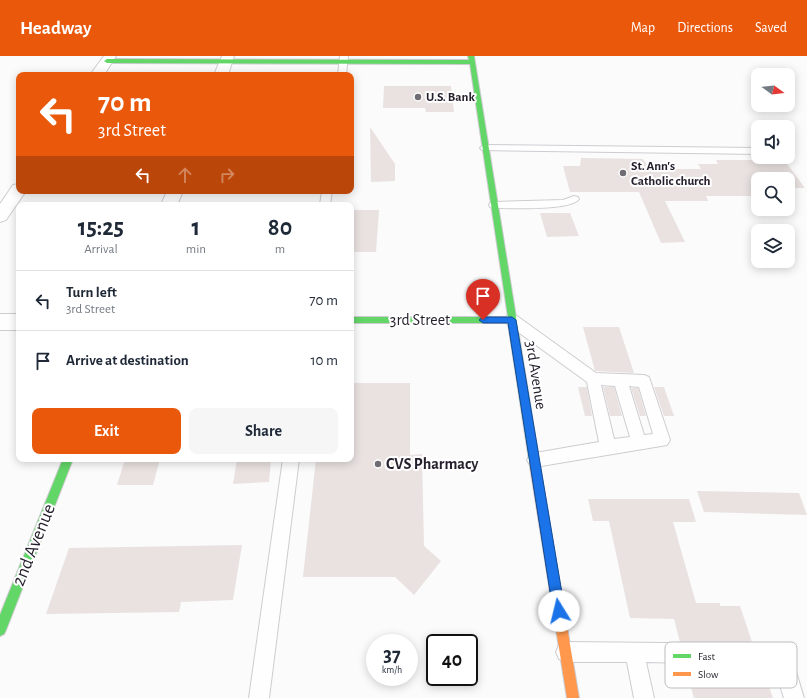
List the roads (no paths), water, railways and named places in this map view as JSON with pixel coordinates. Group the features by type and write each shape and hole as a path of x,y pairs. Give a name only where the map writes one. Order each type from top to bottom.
{"street":[{"path":"99,72 108,59 472,59"},
{"path":"222,72 227,59"},
{"name":"3rd Avenue","path":"472,59 512,320 573,698"},
{"path":"0,216 16,192"},
{"name":"3rd Street","path":"354,320 512,320"},
{"path":"0,322 16,322"},
{"name":"2nd Avenue","path":"0,630 67,462"}],"lane":[{"path":"342,72 344,59"},
{"path":"485,148 751,150"},
{"path":"494,205 565,203 574,200"},
{"path":"512,320 593,379 644,381 662,440 608,447 535,460"},
{"path":"593,379 608,447"},
{"path":"620,380 639,443"},
{"path":"259,698 291,462"},
{"path":"566,652 665,652"},
{"path":"634,652 644,698"},
{"path":"791,688 794,698"}],"place":[{"name":"U.S. Bank","path":"418,97"},
{"name":"St. Ann's Catholic church","path":"623,173"},
{"name":"CVS Pharmacy","path":"378,464"}]}
